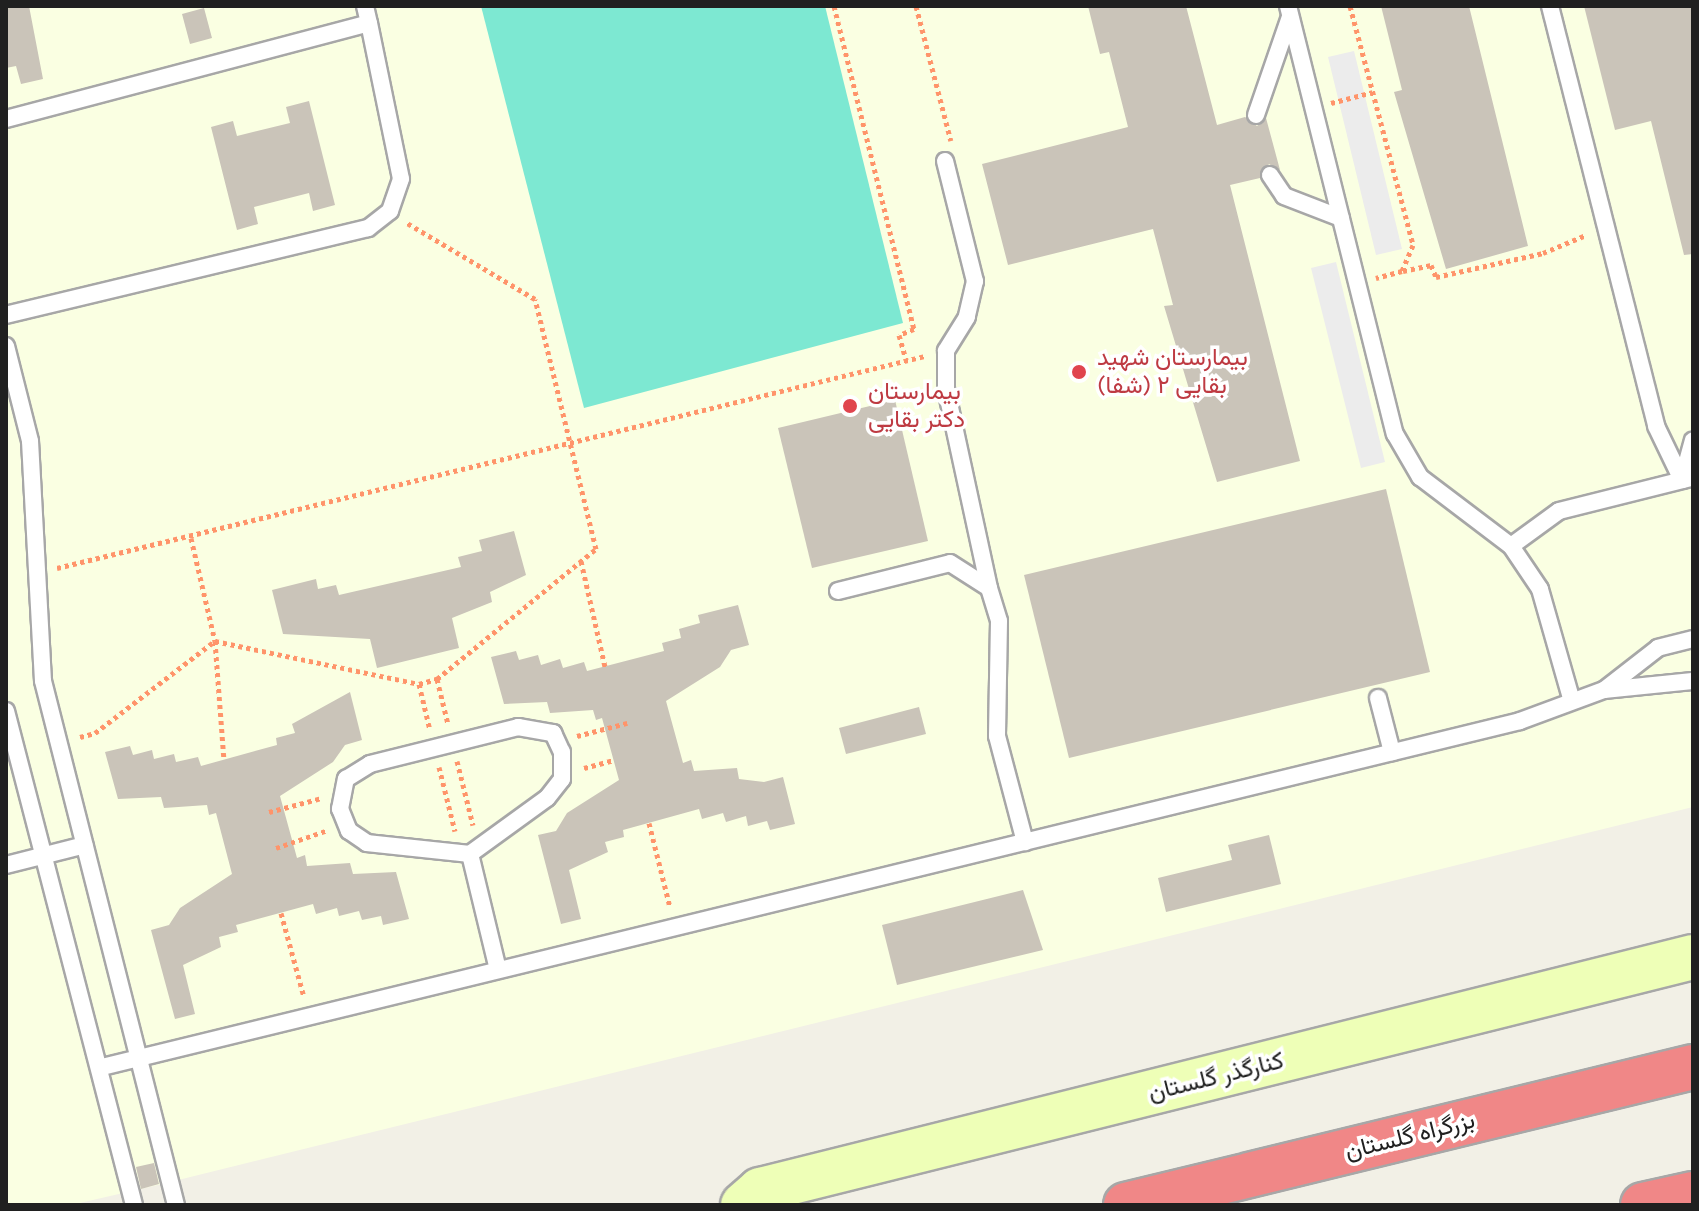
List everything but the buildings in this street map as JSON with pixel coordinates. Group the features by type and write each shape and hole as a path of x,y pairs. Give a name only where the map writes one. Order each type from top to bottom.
{"highway":[{"name":"بزرگراه گلستان","path":"1126,1205 1693,1067"},
{"path":"1643,1205 1693,1194"}],"street":[{"name":"کنارگذر گلستان","path":"743,1205 760,1190 1693,957"}],"lane":[{"path":"1550,6 1656,426 1688,479"},
{"path":"1289,11 1395,434 1420,477 1511,546 1540,589 1571,698"},
{"path":"1256,115 1289,11"},
{"path":"6,119 367,14 401,179 390,211 368,228 6,315"},
{"path":"945,161 975,281 967,317 946,351 946,389 999,621 997,736 1025,842"},
{"path":"1270,175 1284,196 1341,218"},
{"path":"6,346 30,441 43,681 143,1057 176,1205"},
{"path":"1688,479 1693,440"},
{"path":"1511,546 1559,511 1688,479"},
{"path":"838,591 950,563 989,588"},
{"path":"1604,690 1658,648 1693,639"},
{"path":"102,1067 1520,721 1571,698 1604,690 1693,681"},
{"path":"1378,698 1392,752"},
{"path":"6,711 102,1067 134,1205"},
{"path":"518,727 553,733 562,769 547,798 470,854 367,843 345,822 342,798 346,779 370,764 518,727"},
{"path":"6,865 85,845"},
{"path":"470,854 498,970"}],"path":[{"path":"834,6 914,329 899,335 906,360"},
{"path":"916,6 951,142 945,161"},
{"path":"1350,6 1413,245 1402,271"},
{"path":"1313,107 1373,92"},
{"path":"59,742 95,733 215,641 427,682 596,549 574,442 535,299 390,211"},
{"path":"1357,283 1431,265 1436,277 1543,253 1606,226"},
{"path":"36,573 191,538 946,351"},
{"path":"191,538 215,641 224,760"},
{"path":"581,561 605,667"},
{"path":"425,674 427,682"},
{"path":"558,744 627,723"},
{"path":"562,769 613,760"},
{"path":"269,812 342,798"},
{"path":"276,848 345,822"},
{"path":"649,823 675,927"},
{"path":"281,913 309,1016"}],"shaded area":[{"name":"بیمارستان دکتر بقایی","path":"6,6 1693,6 1693,807 158,1185 71,1205 6,1205"},
{"path":"481,6 825,6 903,323 584,408"},
{"path":"1354,51 1402,249 1376,255 1328,57"},
{"path":"1336,262 1385,462 1361,468 1311,268"}],"place":[{"name":"بیمارستان شهید بقایی ۲ (شفا)","path":"1079,372"},
{"name":"بیمارستان دکتر بقایی","path":"850,406"}]}
